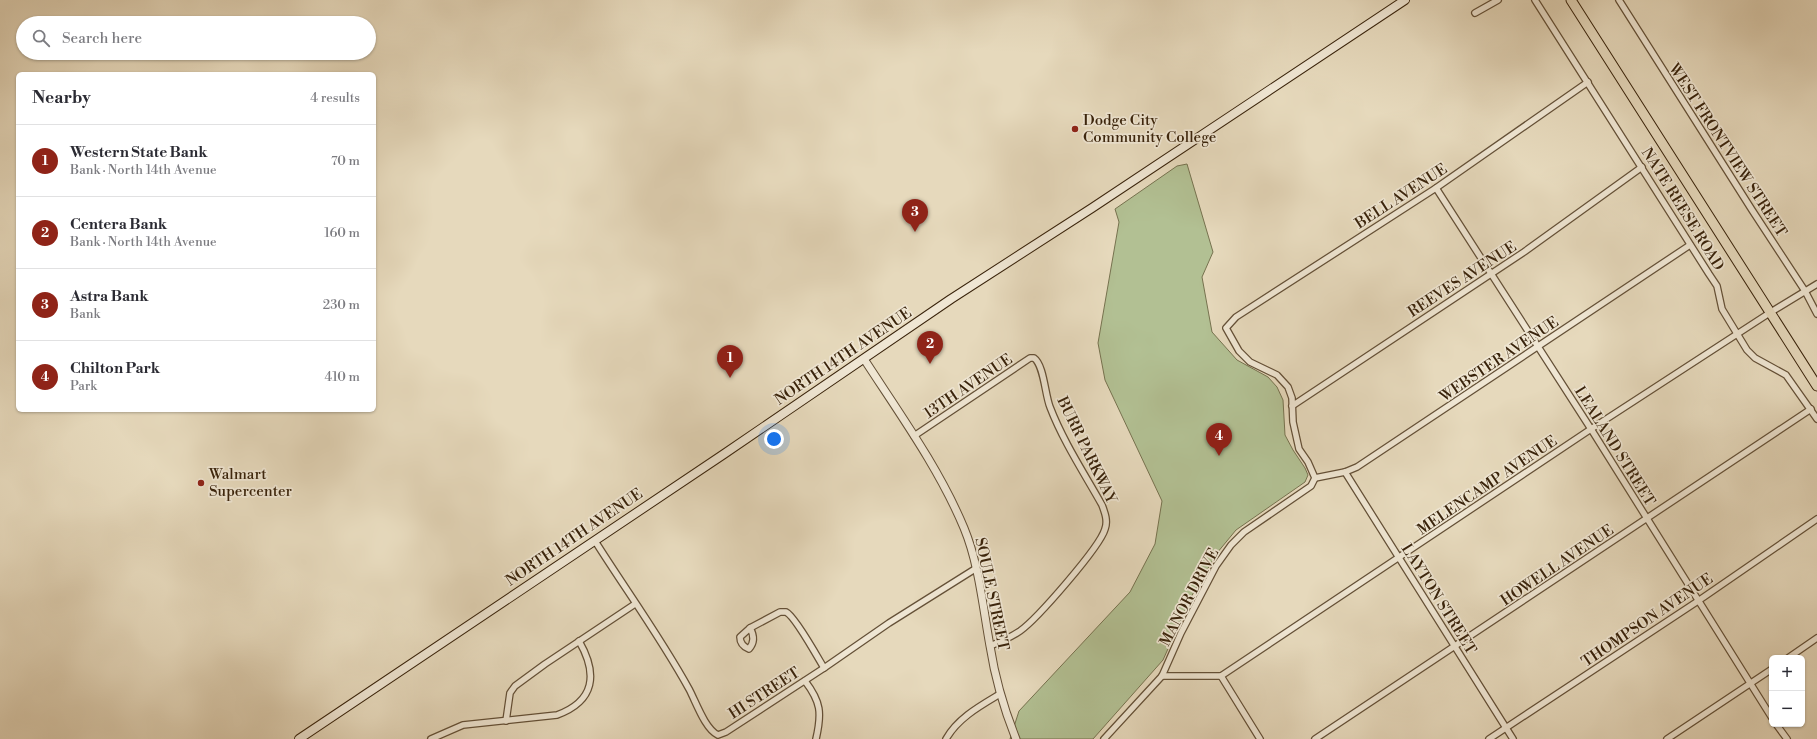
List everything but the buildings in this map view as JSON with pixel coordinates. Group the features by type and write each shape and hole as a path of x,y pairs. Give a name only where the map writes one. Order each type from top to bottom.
{"highway":[{"path":"1571,0 1817,386"}],"main road":[{"name":"NORTH 14TH AVENUE","path":"299,739 595,541 951,299 1092,208 1404,0"}],"street":[{"path":"1475,13 1498,0"},
{"name":"NATE REESE ROAD","path":"1535,0 1717,286 1722,309 1747,350 1755,358 1786,375 1817,419"},
{"name":"WEST FRONTVIEW STREET","path":"1619,0 1756,216 1806,291 1817,314"},
{"name":"BELL AVENUE","path":"1292,406 1292,398 1288,387 1277,375 1250,362 1239,351 1226,328 1236,317 1436,188 1588,82"},
{"name":"REEVES AVENUE","path":"1292,406 1491,274 1642,168"},
{"name":"LEALAND STREET","path":"1436,188 1591,429 1769,713"},
{"name":"WEBSTER AVENUE","path":"1315,478 1345,472 1357,467 1690,245"},
{"name":"MELENCAMP AVENUE","path":"1221,676 1399,559 1591,429 1771,312 1817,284"},
{"name":"13TH AVENUE","path":"914,436 1030,358 1036,360"},
{"name":"SOULE STREET","path":"864,359 914,436 942,485 964,528 986,617 990,646 1000,694 1016,739"},
{"name":"BURR PARKWAY","path":"990,646 1021,630 1044,607 1090,555 1102,538 1106,528 1106,518 1102,505 1058,425 1050,406 1039,364 1036,360"},
{"path":"1292,406 1293,422 1300,449 1315,478"},
{"name":"HOWELL AVENUE","path":"1315,739 1647,520 1811,409"},
{"name":"LAYTON STREET","path":"1345,472 1513,739"},
{"name":"MANOR DRIVE","path":"1104,739 1162,676 1188,620 1216,566 1231,545 1244,532 1311,486 1315,478"},
{"name":"THOMPSON AVENUE","path":"1489,739 1698,601 1817,519"},
{"name":"HI STREET","path":"595,541 684,680 707,725 714,733 718,735 726,732 824,668 889,623 975,569"},
{"path":"506,721 510,692 515,686 635,604"},
{"path":"750,628 780,612 786,612 790,615 805,636 824,668"},
{"path":"1792,655 1817,638"},
{"path":"431,739 463,725 557,715 568,711 577,705 585,695 590,682 591,668 588,656 580,641"},
{"path":"1667,739 1769,671"},
{"path":"1162,676 1221,676 1260,739"},
{"path":"805,680 815,693 821,713 816,739"},
{"path":"946,739 951,730 970,713 1000,694"},
{"path":"1778,727 1787,739"}],"green space":[{"path":"1187,164 1213,252 1202,277 1212,332 1237,360 1268,377 1277,387 1283,400 1285,435 1308,475 1305,482 1236,530 1217,553 1191,597 1163,660 1093,739 1010,739 1019,711 1130,592 1155,544 1162,501 1105,380 1098,343 1119,222 1115,209 1177,166"}],"place":[{"name":"Dodge City Community College","path":"1075,129"},
{"name":"Astra Bank","path":"915,232"},
{"name":"Centera Bank","path":"930,364"},
{"name":"Western State Bank","path":"730,378"},
{"name":"Chilton Park","path":"1219,456"},
{"name":"Walmart Supercenter","path":"201,483"}]}
